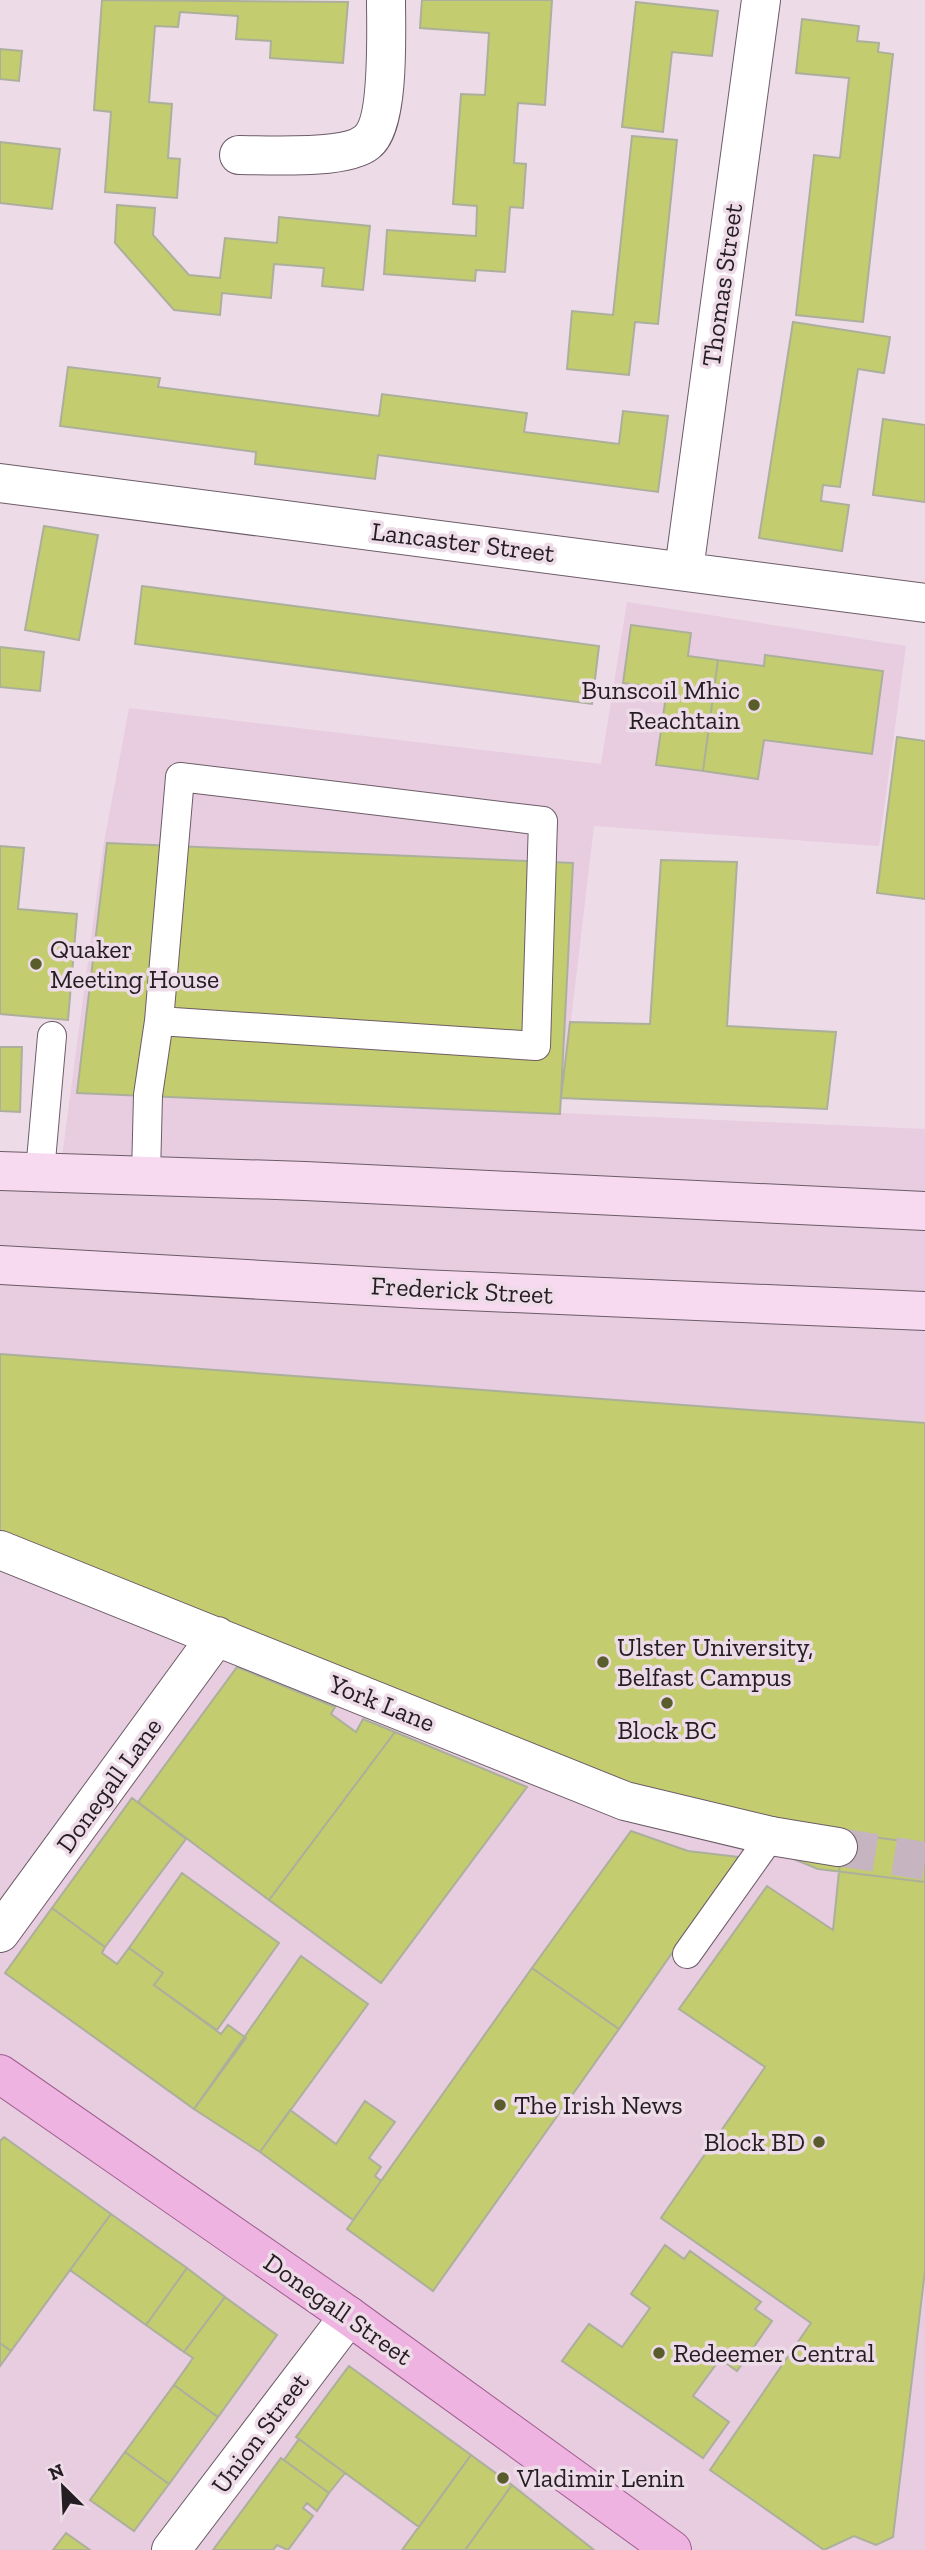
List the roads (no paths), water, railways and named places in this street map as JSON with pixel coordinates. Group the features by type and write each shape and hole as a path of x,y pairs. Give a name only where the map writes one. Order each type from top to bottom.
{"main road":[{"path":"0,1171 915,1207"},
{"name":"Frederick Street","path":"0,1265 421,1289 925,1311"},
{"name":"Donegall Street","path":"0,2074 349,2316 672,2550"}],"street":[{"path":"239,155 318,155 367,143 378,127 385,80 386,0"},
{"name":"Thomas Street","path":"684,570 761,0"},
{"name":"Lancaster Street","path":"0,483 925,603"},
{"name":"York Lane","path":"0,1550 625,1801 771,1836 838,1847"},
{"name":"Donegall Lane","path":"0,1933 217,1636"},
{"name":"Union Street","path":"171,2550 349,2316"}],"lane":[{"path":"146,1175 148,1095 159,1021 180,777 543,821 536,1046 159,1021"},
{"path":"40,1172 52,1036"},
{"path":"687,1954 771,1836"}],"tunnel":[{"path":"838,1847 925,1861"}],"place":[{"name":"Bunscoil Mhic Reachtain","path":"754,705"},
{"name":"Quaker Meeting House","path":"36,964"},
{"name":"Ulster University, Belfast Campus","path":"603,1662"},
{"name":"Block BC","path":"667,1703"},
{"name":"The Irish News","path":"500,2105"},
{"name":"Block BD","path":"819,2142"},
{"name":"Redeemer Central","path":"659,2353"},
{"name":"Vladimir Lenin","path":"503,2478"}]}
